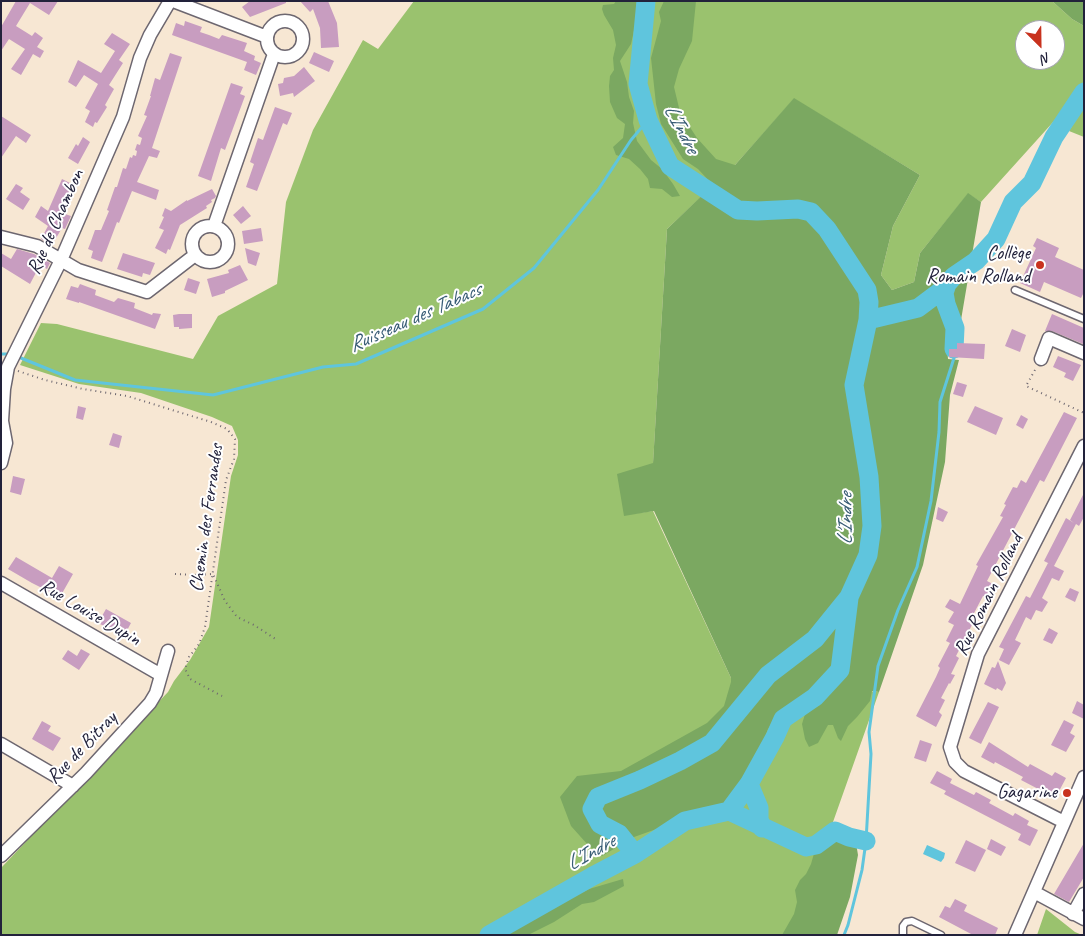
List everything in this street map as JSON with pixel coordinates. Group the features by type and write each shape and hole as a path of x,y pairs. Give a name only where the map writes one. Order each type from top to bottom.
{"street":[{"path":"172,1 267,36"},
{"name":"Rue de Chambon","path":"1,463 6,442 2,421 4,389 10,364 61,260 123,118 140,58 150,35 172,1"},
{"path":"283,22 290,22 297,26 302,32 301,48 296,54 289,57 281,57 274,54 270,49 267,36 270,29 275,24 283,22"},
{"path":"214,226 274,54"},
{"path":"204,226 214,226 221,229 227,237 228,246 224,255 215,262 203,261 192,250 191,241 195,232 204,226"},
{"path":"1,237 38,246 78,270 147,292 195,255"},
{"path":"1041,359 1049,338 1084,353"},
{"name":"Rue Romain Rolland","path":"1064,822 964,771 955,762 950,747 978,654 1084,446"},
{"name":"Rue Louise Dupin","path":"1,583 161,675"},
{"name":"Rue de Bitray","path":"1,856 73,786 150,703 156,693 168,651"},
{"path":"1,744 73,786"},
{"path":"1014,935 1084,777"},
{"path":"1034,892 1078,916 1084,894"}],"lane":[{"path":"1015,290 1084,320"},
{"path":"903,935 902,926 912,920 941,935"}],"path":[{"path":"1041,359 1026,386 1084,413"},
{"name":"Chemin des Ferrandes","path":"10,364 45,380 127,396 211,422 227,429 235,439 234,459 226,480 205,627 198,644 189,657 185,669 190,680 222,696"},
{"path":"175,574 213,574 225,601 237,617 254,625 276,640"}],"green space":[{"path":"414,1 1052,1 1072,19 1084,26 1084,82 1064,110 981,202 968,194 920,253 914,282 892,290 881,275 893,226 920,175 794,99 735,165 667,229 653,464 624,515 653,511 731,678 879,692 793,935 1,935 1,868 168,692 190,660 209,627 231,476 238,455 238,440 232,426 212,417 141,393 79,384 20,365 41,323 57,324 193,359 218,316 277,284 286,202 313,130 363,40 378,49"},
{"path":"616,1 637,1 631,44 620,61 634,111 633,123 637,141 651,160 662,169 680,196 672,197 662,189 650,188 648,179 640,169 629,159 616,155 613,147 623,138 625,124 617,118 610,102 610,76 614,70 613,58 616,45 613,30 602,9 603,5 614,4"},
{"path":"664,1 696,1 692,41 679,69 674,87 680,112 697,138 716,159 735,165 794,98 920,175 893,226 881,275 892,290 914,282 920,253 968,193 981,202 961,320 961,341 956,341 955,347 947,348 948,359 959,360 950,395 945,462 923,565 879,692 872,691 870,701 848,726 841,741 833,725 828,725 818,743 809,747 802,724 806,711 820,705 810,696 786,707 776,716 768,729 754,767 738,792 727,804 634,837 602,856 588,845 571,826 560,797 577,776 621,771 707,723 724,706 731,682 731,678 654,511 624,516 617,474 653,463 667,229 713,185 698,169 683,159 661,124 656,104 651,58 661,21 659,12"},
{"path":"1052,1 1084,1 1084,26 1072,19"},
{"path":"1084,106 1084,137 1069,131"},
{"path":"835,836 847,838 856,843 858,855 850,897 837,935 782,935 794,914 797,902 795,890 811,864 815,850 823,842"},
{"path":"623,879 624,886 594,902 582,904 554,922 528,935 497,935 589,889"},
{"path":"1046,909 1075,932 1082,935 1037,935"}],"water":[{"path":"927,845 945,853 941,862 923,854"}],"building":[{"path":"16,1 58,1 49,15 30,3 16,26 32,36 35,32 43,38 37,47 44,51 40,58 33,54 21,75 11,69 25,49 9,39 1,51 1,27"},
{"path":"250,1 286,1 286,3 250,17 242,7"},
{"path":"300,1 328,1 337,23 339,47 321,48 320,28 313,9 310,12"},
{"path":"185,21 202,27 200,32 219,39 222,35 247,43 244,51 255,56 254,60 261,63 256,75 244,70 247,62 172,35 176,23 184,26"},
{"path":"112,33 130,44 119,60 123,63 109,85 114,89 105,105 107,107 93,127 85,122 90,111 85,108 98,84 84,75 76,87 68,82 78,60 101,73 115,51 104,44"},
{"path":"314,52 334,61 329,72 309,63"},
{"path":"170,53 182,57 152,148 160,151 157,158 149,156 137,182 159,190 156,200 132,191 119,223 117,222 102,262 91,258 93,251 88,249 95,230 101,230 123,168 126,169 130,157 136,156 137,144 140,145 142,138 138,136 147,116 144,115 155,78 160,80"},
{"path":"304,67 315,81 294,97 293,93 280,96 278,84 283,83 284,78 294,76"},
{"path":"231,83 243,87 240,94 245,96 225,150 221,148 211,181 198,176"},
{"path":"275,107 292,113 287,125 283,123 257,191 246,187 254,164 250,162 258,138 263,140"},
{"path":"1,116 31,135 26,143 16,136 1,158"},
{"path":"83,137 90,142 78,164 68,158 76,144 78,146"},
{"path":"62,179 74,185 62,213 71,216 65,229 62,228 52,245 41,239 48,226 35,217 41,206 48,211"},
{"path":"16,184 23,188 20,192 30,199 23,210 6,199"},
{"path":"212,189 216,196 215,198 206,206 207,208 180,225 170,250 168,249 166,254 155,248 164,230 159,228 164,217 162,216 165,208 171,211 187,200"},
{"path":"243,206 251,216 241,224 233,215"},
{"path":"261,228 263,241 244,244 242,231"},
{"path":"1037,238 1059,248 1055,257 1084,270 1084,292 1081,298 1044,282 1040,292 1020,283 1036,248 1033,246"},
{"path":"245,248 260,253 256,266 248,263"},
{"path":"17,249 34,254 50,263 47,269 40,265 30,284 1,266 1,253 11,259"},
{"path":"123,253 155,263 150,275 143,273 142,277 117,269"},
{"path":"240,265 248,280 225,291 225,293 212,297 207,279 229,273 228,270"},
{"path":"188,278 200,282 196,294 184,290"},
{"path":"80,284 96,290 95,295 114,302 118,298 135,303 134,308 152,315 153,313 161,314 155,329 66,299 71,286 78,288"},
{"path":"192,314 192,328 179,329 179,327 174,327 173,315"},
{"name":"Collège Romain Rolland","path":"1052,314 1084,328 1083,344 1052,331 1045,331"},
{"path":"1012,329 1026,335 1020,352 1005,346"},
{"path":"957,343 985,344 984,359 949,357 949,349 957,349"},
{"path":"1058,356 1081,365 1073,381 1064,377 1066,373 1053,367"},
{"path":"957,382 967,385 963,397 953,394"},
{"path":"78,406 86,408 83,420 76,418"},
{"path":"975,406 1003,418 996,435 967,422"},
{"path":"1064,412 1077,418 1044,482 1040,480 987,581 993,584 986,597 983,596 973,615 976,617 956,656 959,658 951,674 955,675 941,698 945,700 939,712 942,715 936,727 916,716 936,677 940,668 938,666 950,643 946,641 954,625 948,622 954,612 945,607 950,599 960,604 978,566 976,565 1003,517 1000,516 1006,505 1004,504 1013,487 1017,488 1021,480 1026,483"},
{"path":"1021,415 1028,419 1023,429 1016,425"},
{"path":"113,433 122,436 119,448 109,445"},
{"path":"13,476 25,479 21,495 10,492"},
{"path":"1084,493 1084,517 1079,526 1076,524 1054,566 1044,561 1066,518 1074,523 1070,520"},
{"path":"938,507 948,512 943,522 936,519"},
{"path":"16,557 52,578 59,566 73,574 60,597 8,569"},
{"path":"1048,563 1064,571 1059,581 1052,578 1042,598 1048,602 1042,612 1036,610 1031,620 1026,617 1015,640 1021,643 1009,665 999,660 1004,649 999,647 1026,596 1030,598"},
{"path":"1070,588 1079,592 1075,602 1065,597"},
{"path":"106,609 131,623 124,636 98,623"},
{"path":"1049,628 1058,633 1052,644 1043,640"},
{"path":"81,649 90,654 79,670 62,659 68,650 77,656"},
{"path":"998,661 1006,683 1002,691 984,684 992,667 995,668"},
{"path":"1077,701 1084,705 1084,719 1072,713"},
{"path":"988,702 999,707 981,744 969,738"},
{"path":"1064,720 1074,725 1070,733 1075,736 1066,752 1051,745"},
{"path":"42,721 51,726 48,731 61,738 53,751 32,739"},
{"path":"920,740 932,744 926,762 914,758"},
{"path":"989,742 1028,767 1030,764 1052,776 1055,772 1066,778 1057,795 1046,789 1044,792 1021,780 1023,777 995,762 994,764 981,757"},
{"path":"937,771 952,779 950,783 974,795 976,792 991,800 989,803 1013,816 1015,813 1029,821 1027,825 1038,830 1030,846 1018,840 1021,834 944,794 946,791 930,783"},
{"path":"991,839 1006,847 1001,856 987,849"},
{"path":"966,840 986,850 975,872 955,863"},
{"path":"1084,843 1084,877 1069,902 1054,894"},
{"path":"955,899 967,905 964,911 998,928 995,935 973,935 939,917 945,906 950,908"}],"waterway":[{"name":"L'Indre","path":"635,854 619,834 600,824 592,809 598,797 640,780 712,743 768,675 815,639 849,597 868,555 872,526 869,477 854,385 868,320 869,302 867,290 827,229 811,212 798,209 738,210 670,166 648,120 638,84 646,1"},
{"path":"954,349 955,328 944,293 947,284 954,276 976,261 996,239 1013,202 1032,183 1054,137 1084,92"},
{"name":"Ruisseau des Tabacs","path":"16,356 75,380 213,395 323,367 356,364 483,309 534,268 598,190 631,140 648,120"},
{"path":"868,320 918,308 946,287"},
{"name":"Ruisseau des Tabacs","path":"1,354 10,354"},
{"path":"844,935 862,870 866,841 871,754 869,732 878,666 898,610 917,567 931,501 939,432 940,402 954,358"},
{"path":"489,935 635,854 685,821 729,811 749,784 783,719 815,697 840,670 849,598"},
{"path":"749,784 759,808 759,819 762,828"},
{"path":"729,811 806,847 816,845 835,831 866,841"}],"place":[{"name":"Collège Romain Rolland","path":"1040,265"},
{"name":"Gagarine","path":"1067,793"}]}
